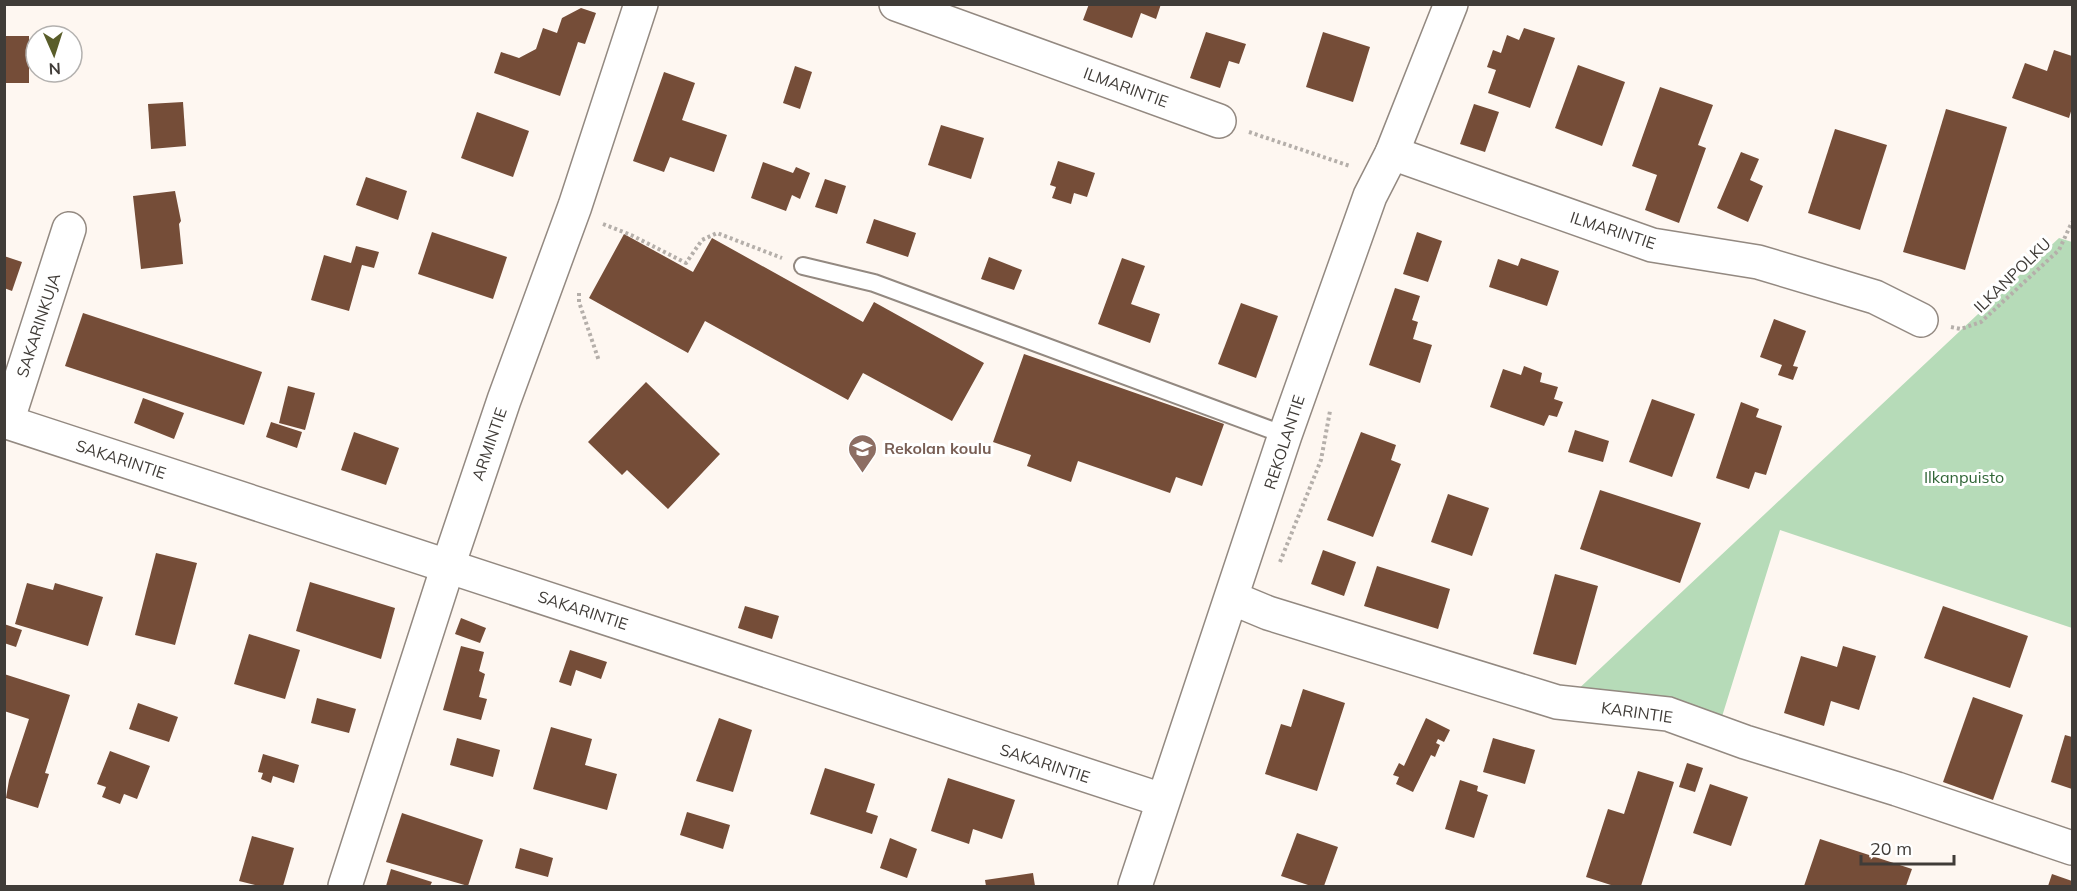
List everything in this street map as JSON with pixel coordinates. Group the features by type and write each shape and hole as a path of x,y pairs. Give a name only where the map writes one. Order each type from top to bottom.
{"street":[{"name":"ARMINTIE","path":"345,886 448,566 504,400 575,206 641,4"},
{"name":"REKOLANTIE","path":"1135,886 1285,435 1370,195 1392,153 1451,4"},
{"name":"ILMARINTIE","path":"915,8 1219,121"},
{"name":"ILMARINTIE","path":"1392,153 1652,245 1879,285 1921,320"},
{"name":"SAKARINKUJA","path":"6,421 69,229"},
{"name":"SAKARINTIE","path":"6,421 1162,800"},
{"name":"KARINTIE","path":"1232,598 1280,617 1557,702 1668,714 1744,742 1897,789 2073,848"}],"lane":[{"path":"803,266 874,283 1285,435"}],"path":[{"path":"1219,121 1356,168"},
{"path":"575,206 599,222 631,235 686,263 702,240 717,233 803,266"},
{"name":"ILKANPOLKU","path":"1921,320 1961,329 1982,322 2059,250 2073,222"},
{"path":"579,286 579,302 599,361"}],"green space":[{"name":"Ilkanpuisto","path":"2059,238 2072,242 2072,628 1780,530 1720,723 1572,695"}],"building":[{"path":"1089,4 1161,4 1156,19 1141,13 1132,38 1083,20"},
{"path":"581,8 596,13 585,44 578,42 560,96 494,73 501,52 519,58 536,49 543,28 557,33 562,18"},
{"path":"1524,28 1555,38 1530,108 1488,93 1496,70 1487,67 1493,50 1501,53 1507,35 1519,40"},
{"path":"1206,32 1246,44 1239,64 1229,61 1220,88 1190,78"},
{"path":"1323,32 1370,47 1353,102 1306,87"},
{"path":"4,36 24,36 24,83 4,83"},
{"path":"2054,50 2072,56 2072,108 2069,118 2012,98 2025,63 2047,71"},
{"path":"1578,65 1625,82 1602,146 1555,128"},
{"path":"795,66 812,72 800,109 783,103"},
{"path":"664,72 695,83 682,120 727,135 714,172 670,157 664,172 633,161"},
{"path":"1660,87 1713,105 1698,145 1706,148 1679,223 1645,210 1657,175 1632,166"},
{"path":"183,102 186,146 151,149 148,104"},
{"path":"1474,104 1499,112 1485,152 1460,144"},
{"path":"1946,109 2007,127 1965,270 1903,252"},
{"path":"477,112 529,131 513,177 461,158"},
{"path":"941,125 984,138 971,179 928,165"},
{"path":"1835,129 1887,145 1860,230 1808,213"},
{"path":"1741,152 1759,159 1750,180 1763,186 1748,222 1717,208"},
{"path":"1058,161 1095,173 1087,197 1074,193 1071,204 1052,198 1056,187 1050,185"},
{"path":"763,162 793,173 796,167 810,173 800,199 792,195 786,211 751,198"},
{"path":"366,177 407,191 398,220 356,205"},
{"path":"825,179 846,186 837,214 815,207"},
{"path":"175,191 181,221 179,224 183,264 141,269 133,196"},
{"path":"874,219 916,233 908,257 866,243"},
{"path":"432,232 507,257 493,299 418,274"},
{"path":"1417,232 1442,241 1428,282 1403,274"},
{"path":"624,234 693,272 712,238 863,322 874,302 984,363 952,421 863,373 848,400 705,321 688,353 589,298"},
{"path":"356,246 379,252 374,268 362,265 349,311 311,300 324,255 351,263"},
{"path":"4,256 22,262 12,291 4,288"},
{"path":"989,257 1022,270 1014,290 981,279"},
{"path":"1122,258 1145,266 1131,304 1160,314 1150,343 1098,324"},
{"path":"1521,258 1559,271 1547,306 1489,287 1498,259 1518,266"},
{"path":"1395,288 1420,296 1412,320 1418,322 1413,339 1432,345 1420,383 1369,365"},
{"path":"1241,303 1278,316 1256,378 1218,364"},
{"path":"83,313 262,372 244,425 65,366"},
{"path":"1774,319 1806,331 1793,366 1798,367 1793,380 1778,375 1782,365 1760,357"},
{"path":"1024,354 1224,424 1202,486 1176,477 1170,493 1078,461 1071,482 1027,466 1031,455 993,442"},
{"path":"1524,366 1542,373 1540,382 1558,387 1554,399 1563,402 1557,417 1549,415 1544,426 1490,407 1503,369 1521,375"},
{"path":"646,382 720,454 668,509 627,470 622,475 588,442"},
{"path":"288,386 315,393 305,430 279,423"},
{"path":"143,398 184,413 174,439 134,423"},
{"path":"1652,399 1695,414 1672,477 1629,462"},
{"path":"1741,402 1759,409 1756,417 1782,426 1766,475 1755,472 1749,489 1716,478"},
{"path":"271,422 302,432 297,448 266,437"},
{"path":"1575,430 1609,441 1603,462 1568,452"},
{"path":"354,432 399,448 386,485 341,470"},
{"path":"1361,432 1396,445 1391,460 1401,464 1373,537 1327,520"},
{"path":"1600,490 1701,523 1680,583 1580,549"},
{"path":"1448,494 1489,508 1472,556 1431,542"},
{"path":"1323,550 1356,562 1344,596 1311,584"},
{"path":"156,553 197,563 175,645 135,635"},
{"path":"1377,566 1450,589 1438,629 1364,606"},
{"path":"1555,574 1598,586 1576,665 1533,654"},
{"path":"310,582 395,608 381,659 296,631"},
{"path":"27,583 53,590 55,583 103,597 88,646 15,624"},
{"path":"745,606 779,616 772,639 738,628"},
{"path":"1943,606 2028,636 2010,688 1924,658"},
{"path":"461,618 486,628 480,643 455,634"},
{"path":"4,624 22,630 16,647 4,643"},
{"path":"249,634 300,650 285,699 234,684"},
{"path":"461,646 484,652 479,671 485,674 479,697 487,699 481,720 443,710"},
{"path":"1843,646 1876,656 1859,710 1831,701 1824,726 1784,713 1801,656 1837,667"},
{"path":"570,650 607,662 601,679 576,670 571,686 559,682"},
{"path":"4,674 70,695 45,773 49,774 38,808 6,798 9,780 29,719 4,711"},
{"path":"1303,689 1345,703 1317,791 1265,774 1281,724 1291,727"},
{"path":"1973,697 2023,715 1993,800 1943,782"},
{"path":"317,698 356,709 349,733 311,723"},
{"path":"138,703 178,717 169,742 129,729"},
{"path":"719,718 752,730 733,792 696,781"},
{"path":"1426,718 1450,730 1444,742 1438,739 1436,743 1440,745 1435,757 1431,755 1413,792 1396,784 1399,777 1393,775 1399,763 1404,766"},
{"path":"551,727 592,739 585,765 617,774 607,810 533,789"},
{"path":"2065,735 2072,737 2072,789 2051,782"},
{"path":"457,738 500,750 493,777 450,765"},
{"path":"1493,738 1535,750 1525,784 1483,772"},
{"path":"110,751 150,766 137,799 124,794 120,804 102,797 106,787 97,784"},
{"path":"263,754 299,765 294,783 273,776 271,783 261,779 263,773 258,772"},
{"path":"1687,763 1703,768 1695,792 1679,787"},
{"path":"825,768 875,784 866,812 878,816 872,834 810,814"},
{"path":"1638,771 1674,782 1641,886 1614,886 1586,877 1608,809 1624,814"},
{"path":"948,778 1015,800 1002,839 973,829 969,844 931,831"},
{"path":"1460,780 1478,786 1477,791 1488,795 1474,838 1445,829"},
{"path":"1710,784 1748,797 1731,846 1693,833"},
{"path":"687,812 730,825 723,849 680,835"},
{"path":"402,813 483,840 468,886 386,862"},
{"path":"1297,833 1338,847 1324,886 1311,886 1281,876"},
{"path":"252,836 294,848 283,886 259,886 239,881"},
{"path":"890,838 917,849 907,878 880,868"},
{"path":"1820,839 1912,869 1906,886 1804,886"},
{"path":"520,848 553,858 548,877 515,868"},
{"path":"391,869 432,882 430,886 386,886"},
{"path":"1033,873 1035,886 986,886 985,880"},
{"path":"2052,874 2072,881 2072,886 2048,886"}],"place":[{"name":"Rekolan koulu","path":"863,474"}]}
